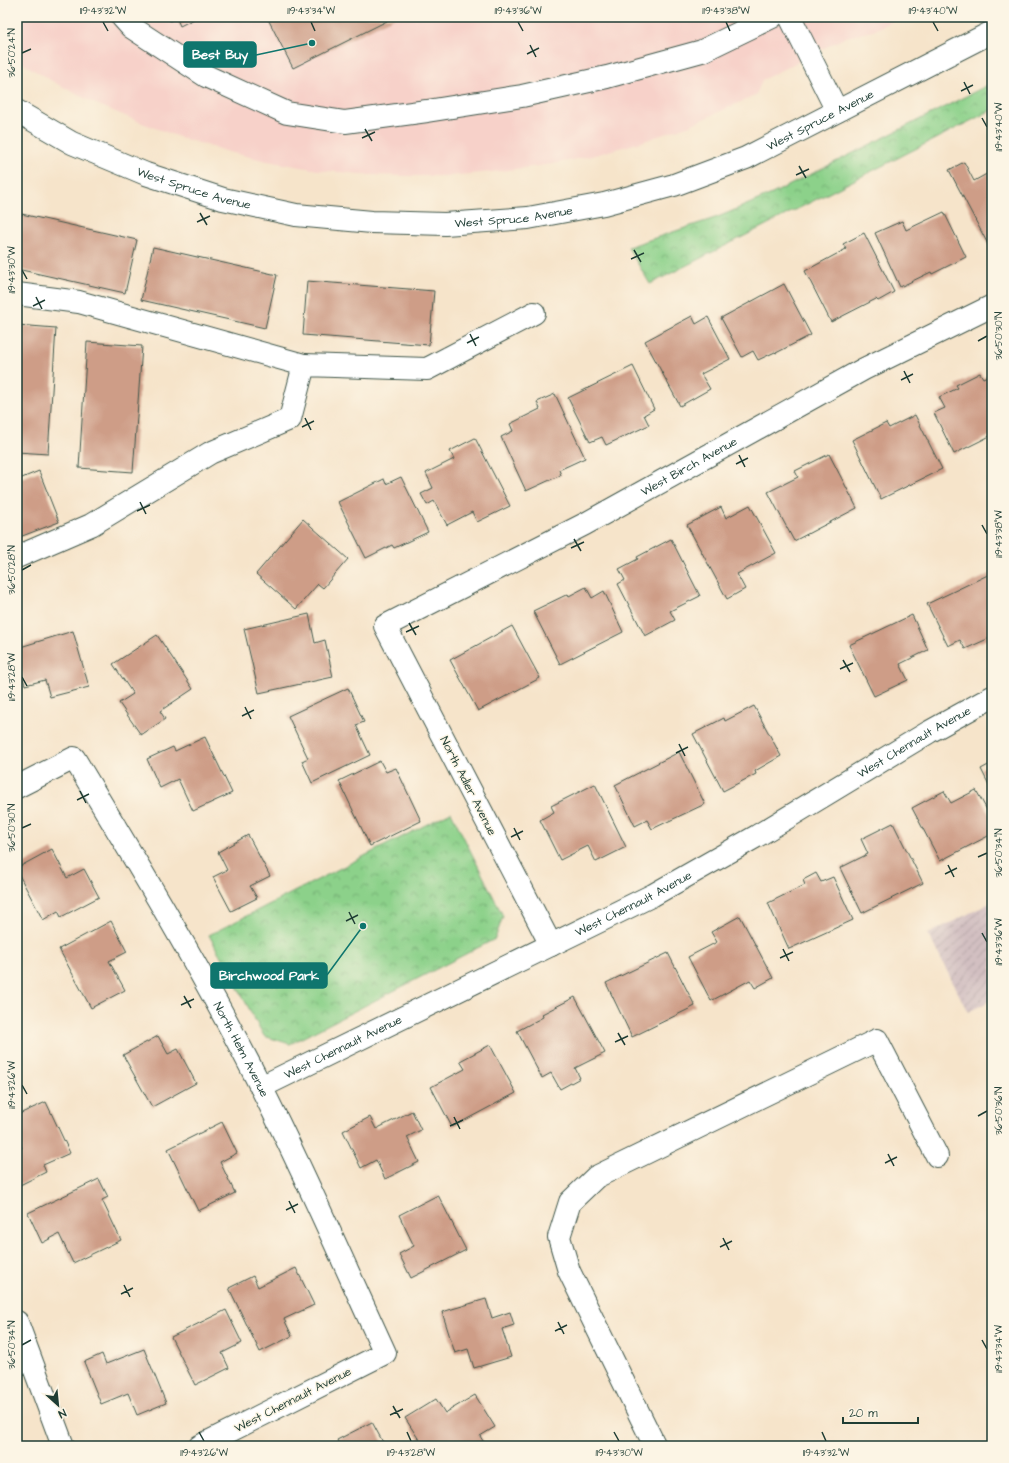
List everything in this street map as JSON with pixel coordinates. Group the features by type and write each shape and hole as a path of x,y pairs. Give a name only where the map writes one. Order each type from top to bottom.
{"street":[{"path":"122,17 131,27 206,76 287,114 345,122 522,96 607,77 702,51 772,17"},
{"path":"790,17 837,111"},
{"name":"West Spruce Avenue","path":"17,111 72,143 146,174 223,199 296,215 372,222 445,224 528,218 604,204 674,185 746,158 992,32"},
{"path":"17,294 79,302 304,365 427,369 534,313"},
{"name":"West Birch Avenue","path":"385,626 585,524 864,369 992,306"},
{"path":"17,557 91,525 210,453 290,418 304,365"},
{"name":"North Adler Avenue","path":"385,626 551,945"},
{"name":"West Chennault Avenue","path":"261,1087 653,895 757,836 929,732 992,697"},
{"name":"North Helm Avenue","path":"17,787 74,758 173,924 261,1087 385,1353"},
{"path":"655,1446 569,1271 559,1237 570,1202 596,1177 877,1040 936,1156"},
{"path":"17,1322 63,1446"},
{"name":"West Chennault Avenue","path":"200,1446 385,1353"}],"shaded area":[{"path":"17,17 900,17 873,31 846,37 762,80 756,95 690,125 641,142 591,156 552,164 449,176 410,176 370,175 318,170 267,161 229,152 179,137 142,123 94,103 59,85 17,60"},
{"path":"990,903 992,906 992,1000 968,1012 928,934"}],"green space":[{"path":"992,83 992,110 650,284 628,247 718,217 772,194"},
{"path":"451,812 503,916 495,939 290,1044 264,1036 209,935"}],"building":[{"path":"168,17 176,17 170,21"},
{"path":"176,17 198,17 180,26"},
{"path":"267,17 395,17 293,68"},
{"path":"964,162 974,181 992,171 991,250 949,170"},
{"path":"944,212 966,257 932,274 931,272 900,287 875,233 902,221 906,230"},
{"path":"17,213 137,240 125,293 17,269"},
{"path":"864,233 894,292 878,301 876,299 831,322 805,271 846,249 843,244"},
{"path":"153,247 277,275 265,328 141,300"},
{"path":"307,281 434,291 429,345 303,335"},
{"path":"784,284 811,335 776,353 775,352 758,360 753,351 742,357 721,318"},
{"path":"692,316 696,324 708,317 730,359 701,374 710,389 680,406 645,341"},
{"path":"17,325 56,328 48,454 17,452"},
{"path":"87,342 142,346 133,472 79,468"},
{"path":"633,366 654,409 644,415 649,425 606,445 602,437 590,442 568,398"},
{"path":"980,373 983,378 992,374 992,435 954,454 934,413 945,408 939,397 958,388 956,385"},
{"path":"555,394 585,458 559,470 561,475 526,491 501,437 513,431 510,424 540,409 537,402"},
{"path":"915,415 942,469 881,499 852,440 886,423 889,428"},
{"path":"475,438 510,506 477,522 472,512 447,525 434,501 427,505 421,494 433,488 426,473 454,459 450,451"},
{"path":"829,454 857,508 794,541 768,492 798,477 795,471"},
{"path":"39,471 59,522 17,538 17,480"},
{"path":"401,477 428,532 394,548 392,545 366,558 338,502 384,479 386,484"},
{"path":"750,505 776,553 737,574 745,589 727,599 687,525 721,507 726,518"},
{"path":"303,519 348,559 323,588 318,584 296,609 256,574"},
{"path":"671,539 700,596 670,611 675,620 645,636 618,584 625,580 619,569 638,559 637,557"},
{"path":"992,573 992,637 965,649 960,640 948,646 927,604"},
{"path":"586,587 592,598 604,591 623,632 560,664 533,611"},
{"path":"309,614 315,643 325,640 333,677 259,693 244,629"},
{"path":"912,615 928,650 900,664 908,680 874,696 849,645"},
{"path":"512,626 540,678 478,711 450,660"},
{"path":"73,631 89,687 50,697 45,680 25,685 17,656 17,648"},
{"path":"157,635 193,689 160,711 165,719 141,735 119,703 133,694 113,664"},
{"path":"348,688 364,722 356,725 370,755 312,783 302,761 308,758 288,716"},
{"path":"754,706 781,756 755,771 756,774 723,791 693,734 724,718 725,721"},
{"path":"205,737 232,793 193,811 178,779 160,788 147,759 173,747 175,751"},
{"path":"679,752 705,804 652,829 647,820 635,826 615,785"},
{"path":"380,761 386,772 396,768 421,821 370,846 339,781"},
{"path":"992,763 992,791 981,769"},
{"path":"595,784 626,847 596,862 588,846 560,860 540,820 554,812 551,806"},
{"path":"976,790 992,819 992,834 940,861 912,808 944,791 951,803"},
{"path":"893,823 923,883 862,913 840,868 868,854 861,839"},
{"path":"248,835 270,876 250,886 257,898 231,911 213,877 227,870 218,852"},
{"path":"52,849 67,878 84,869 99,897 61,917 58,911 43,920 17,871 17,868"},
{"path":"816,873 821,882 833,877 853,920 789,949 768,903 805,885 803,880"},
{"path":"740,916 773,978 755,988 750,980 711,1001 688,957 717,942 711,932"},
{"path":"111,921 127,952 109,961 125,990 91,1008 59,949"},
{"path":"668,953 695,1006 632,1037 606,983"},
{"path":"575,997 605,1053 575,1068 580,1078 560,1089 551,1073 542,1078 517,1031 543,1017 542,1014"},
{"path":"158,1036 168,1054 178,1049 196,1083 152,1107 123,1055"},
{"path":"490,1045 516,1093 452,1127 431,1087 465,1069 460,1061"},
{"path":"46,1102 70,1153 43,1165 46,1172 20,1185 17,1179 17,1150 22,1148 17,1138 17,1115"},
{"path":"412,1111 421,1130 407,1137 419,1162 385,1179 376,1160 361,1168 343,1131 370,1117 376,1129"},
{"path":"222,1122 237,1153 220,1162 235,1193 198,1211 168,1149"},
{"path":"99,1179 108,1197 102,1200 121,1240 73,1263 59,1234 42,1243 28,1213"},
{"path":"438,1195 466,1250 411,1278 399,1254 414,1246 399,1215"},
{"path":"296,1268 314,1305 284,1319 292,1336 260,1352 229,1288 253,1276 258,1287"},
{"path":"486,1299 492,1318 510,1312 514,1325 502,1329 511,1357 474,1368 468,1349 455,1353 442,1312"},
{"path":"226,1310 242,1343 222,1353 229,1368 195,1385 171,1337"},
{"path":"144,1349 166,1403 137,1415 128,1393 101,1404 84,1362 102,1354 106,1364"},
{"path":"475,1395 495,1427 480,1436 486,1446 423,1446 405,1418 436,1399 445,1413"},
{"path":"372,1422 385,1446 340,1446 337,1440"}],"place":[{"name":"Best Buy","path":"312,43"},
{"name":"Birchwood Park","path":"363,926"}]}
